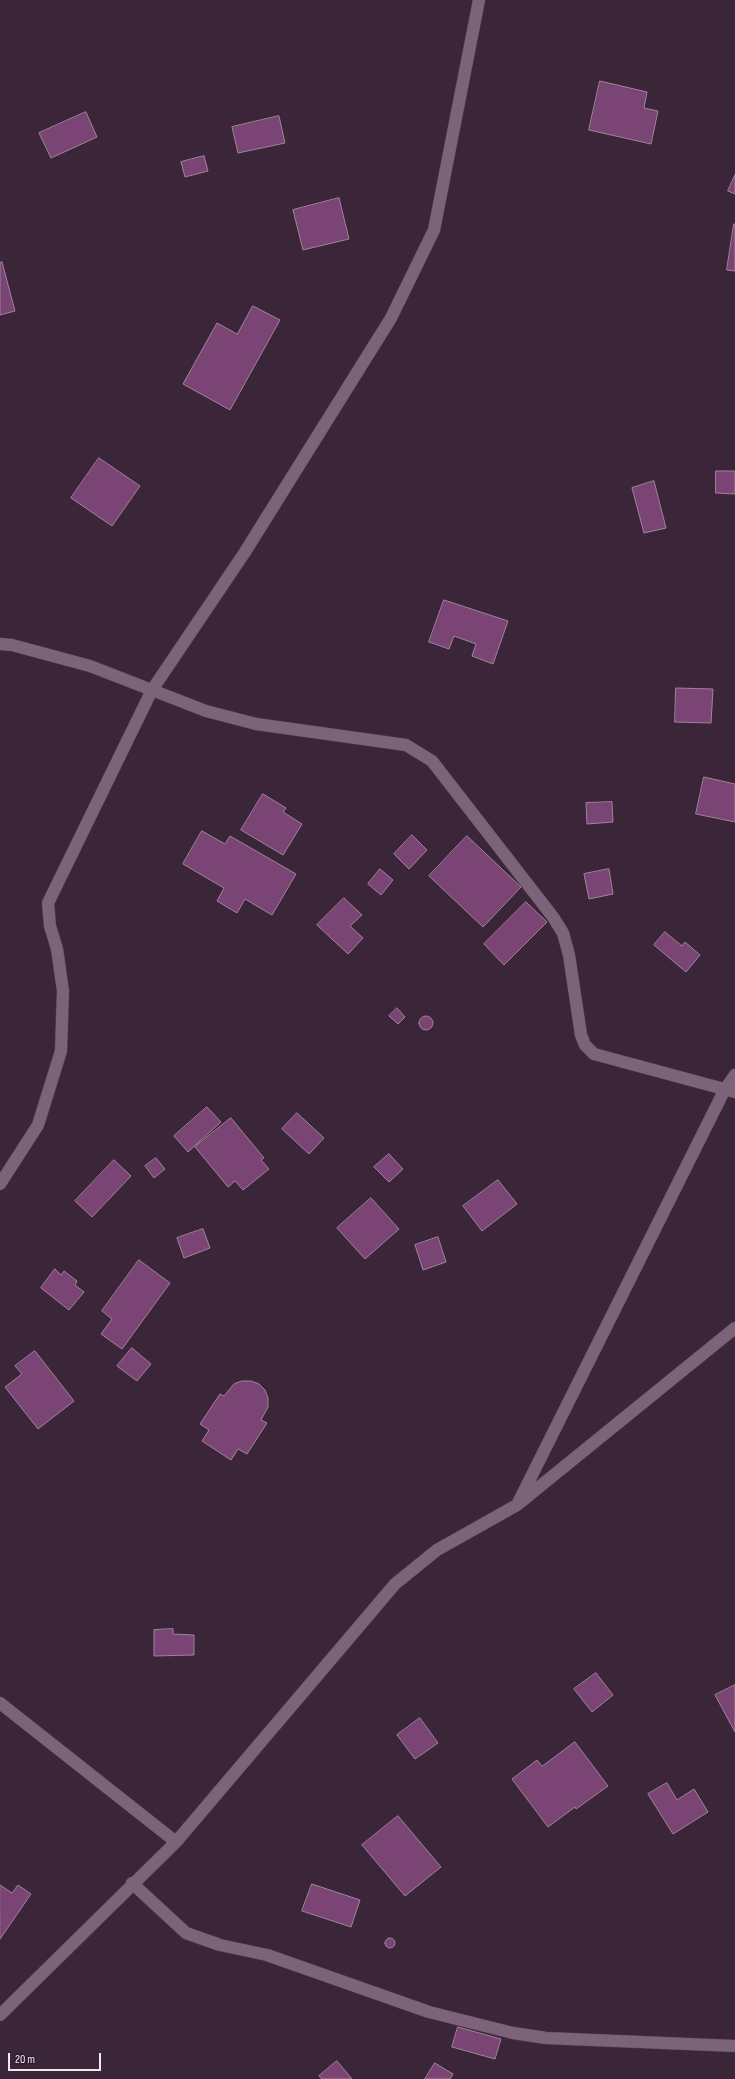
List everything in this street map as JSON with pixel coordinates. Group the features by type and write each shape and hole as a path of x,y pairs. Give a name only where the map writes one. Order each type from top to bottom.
{"street":[{"path":"0,1184 38,1125 61,1050 63,991 57,949 50,926 48,903 152,690 245,552 391,318 434,230 479,0"},
{"path":"0,644 12,645 90,666 206,711 256,724 406,745 432,760 553,917 563,933 581,1035 586,1045 594,1054 729,1091"},
{"path":"517,1505 729,1091 735,1074"},
{"path":"0,2015 132,1883 176,1842 395,1584 437,1550 517,1505 735,1328"},
{"path":"0,1703 176,1842"},
{"path":"132,1883 186,1933 220,1945 267,1955 429,2012 512,2033 546,2038 735,2046"}],"building":[{"path":"600,81 647,92 644,108 658,111 651,144 589,130"},
{"path":"86,112 97,137 51,158 39,133"},
{"path":"279,116 285,143 238,153 232,127"},
{"path":"204,156 208,171 185,177 181,162"},
{"path":"735,175 735,194 728,191"},
{"path":"339,198 349,239 303,250 293,210"},
{"path":"735,224 735,271 727,270"},
{"path":"2,262 15,311 0,315 0,263"},
{"path":"253,306 280,320 230,410 183,384 217,323 237,334"},
{"path":"99,458 140,486 112,526 71,498"},
{"path":"716,471 735,471 735,494 716,493"},
{"path":"654,481 666,528 644,533 632,488"},
{"path":"444,600 508,621 493,664 472,656 476,644 454,636 449,649 429,642"},
{"path":"676,688 713,689 711,723 675,722"},
{"path":"704,777 735,784 735,822 696,814"},
{"path":"263,794 286,808 283,812 302,824 283,855 241,830"},
{"path":"612,802 613,822 587,824 586,803"},
{"path":"202,831 225,844 230,836 296,874 272,915 245,899 237,913 217,901 224,888 183,864"},
{"path":"412,835 427,850 409,869 394,854"},
{"path":"467,836 521,887 483,927 429,876"},
{"path":"380,869 393,880 381,895 368,884"},
{"path":"609,869 613,894 589,899 584,874"},
{"path":"344,898 362,915 350,926 363,938 348,954 317,925"},
{"path":"526,902 547,922 504,965 484,944"},
{"path":"665,932 682,946 685,942 700,955 686,972 654,945"},
{"path":"397,1008 405,1017 398,1024 389,1016"},
{"path":"423,1016 429,1016 433,1020 433,1026 429,1030 423,1030 419,1026 419,1020"},
{"path":"207,1107 221,1122 188,1152 174,1136"},
{"path":"297,1113 324,1138 309,1154 282,1129"},
{"path":"231,1118 264,1158 261,1160 269,1169 243,1190 235,1181 228,1187 195,1147"},
{"path":"389,1154 403,1169 389,1182 374,1167"},
{"path":"156,1158 165,1169 154,1178 145,1166"},
{"path":"114,1160 131,1176 92,1217 75,1201"},
{"path":"498,1180 517,1204 482,1231 463,1206"},
{"path":"371,1198 399,1229 365,1259 337,1228"},
{"path":"203,1229 210,1248 184,1258 177,1238"},
{"path":"438,1237 446,1262 423,1270 415,1245"},
{"path":"139,1260 170,1283 122,1349 101,1334 112,1319 102,1311"},
{"path":"55,1269 61,1275 64,1271 77,1281 75,1285 84,1292 69,1310 41,1288"},
{"path":"132,1348 151,1364 137,1381 117,1366"},
{"path":"35,1351 74,1401 38,1429 5,1387 22,1374 15,1366"},
{"path":"242,1381 251,1381 259,1384 265,1390 268,1398 268,1407 261,1420 267,1423 247,1454 238,1449 231,1460 202,1441 209,1430 200,1424 220,1394 224,1396 234,1384"},
{"path":"173,1629 173,1634 194,1635 194,1655 154,1656 154,1630"},
{"path":"596,1673 613,1695 592,1712 574,1689"},
{"path":"735,1685 735,1732 715,1695"},
{"path":"420,1718 438,1743 415,1759 397,1735"},
{"path":"575,1742 608,1786 576,1809 575,1807 548,1827 512,1779 537,1760 542,1766"},
{"path":"667,1783 677,1800 694,1789 708,1812 673,1834 648,1794"},
{"path":"398,1816 441,1867 405,1896 362,1845"},
{"path":"312,1884 360,1900 351,1927 302,1911"},
{"path":"0,1885 12,1893 18,1885 31,1894 0,1939"},
{"path":"388,1938 392,1938 395,1943 392,1948 388,1948 385,1945 385,1941"},
{"path":"458,2027 501,2039 495,2059 452,2047"},
{"path":"337,2061 352,2079 322,2079 319,2076"},
{"path":"435,2063 453,2074 450,2079 425,2079"}]}
